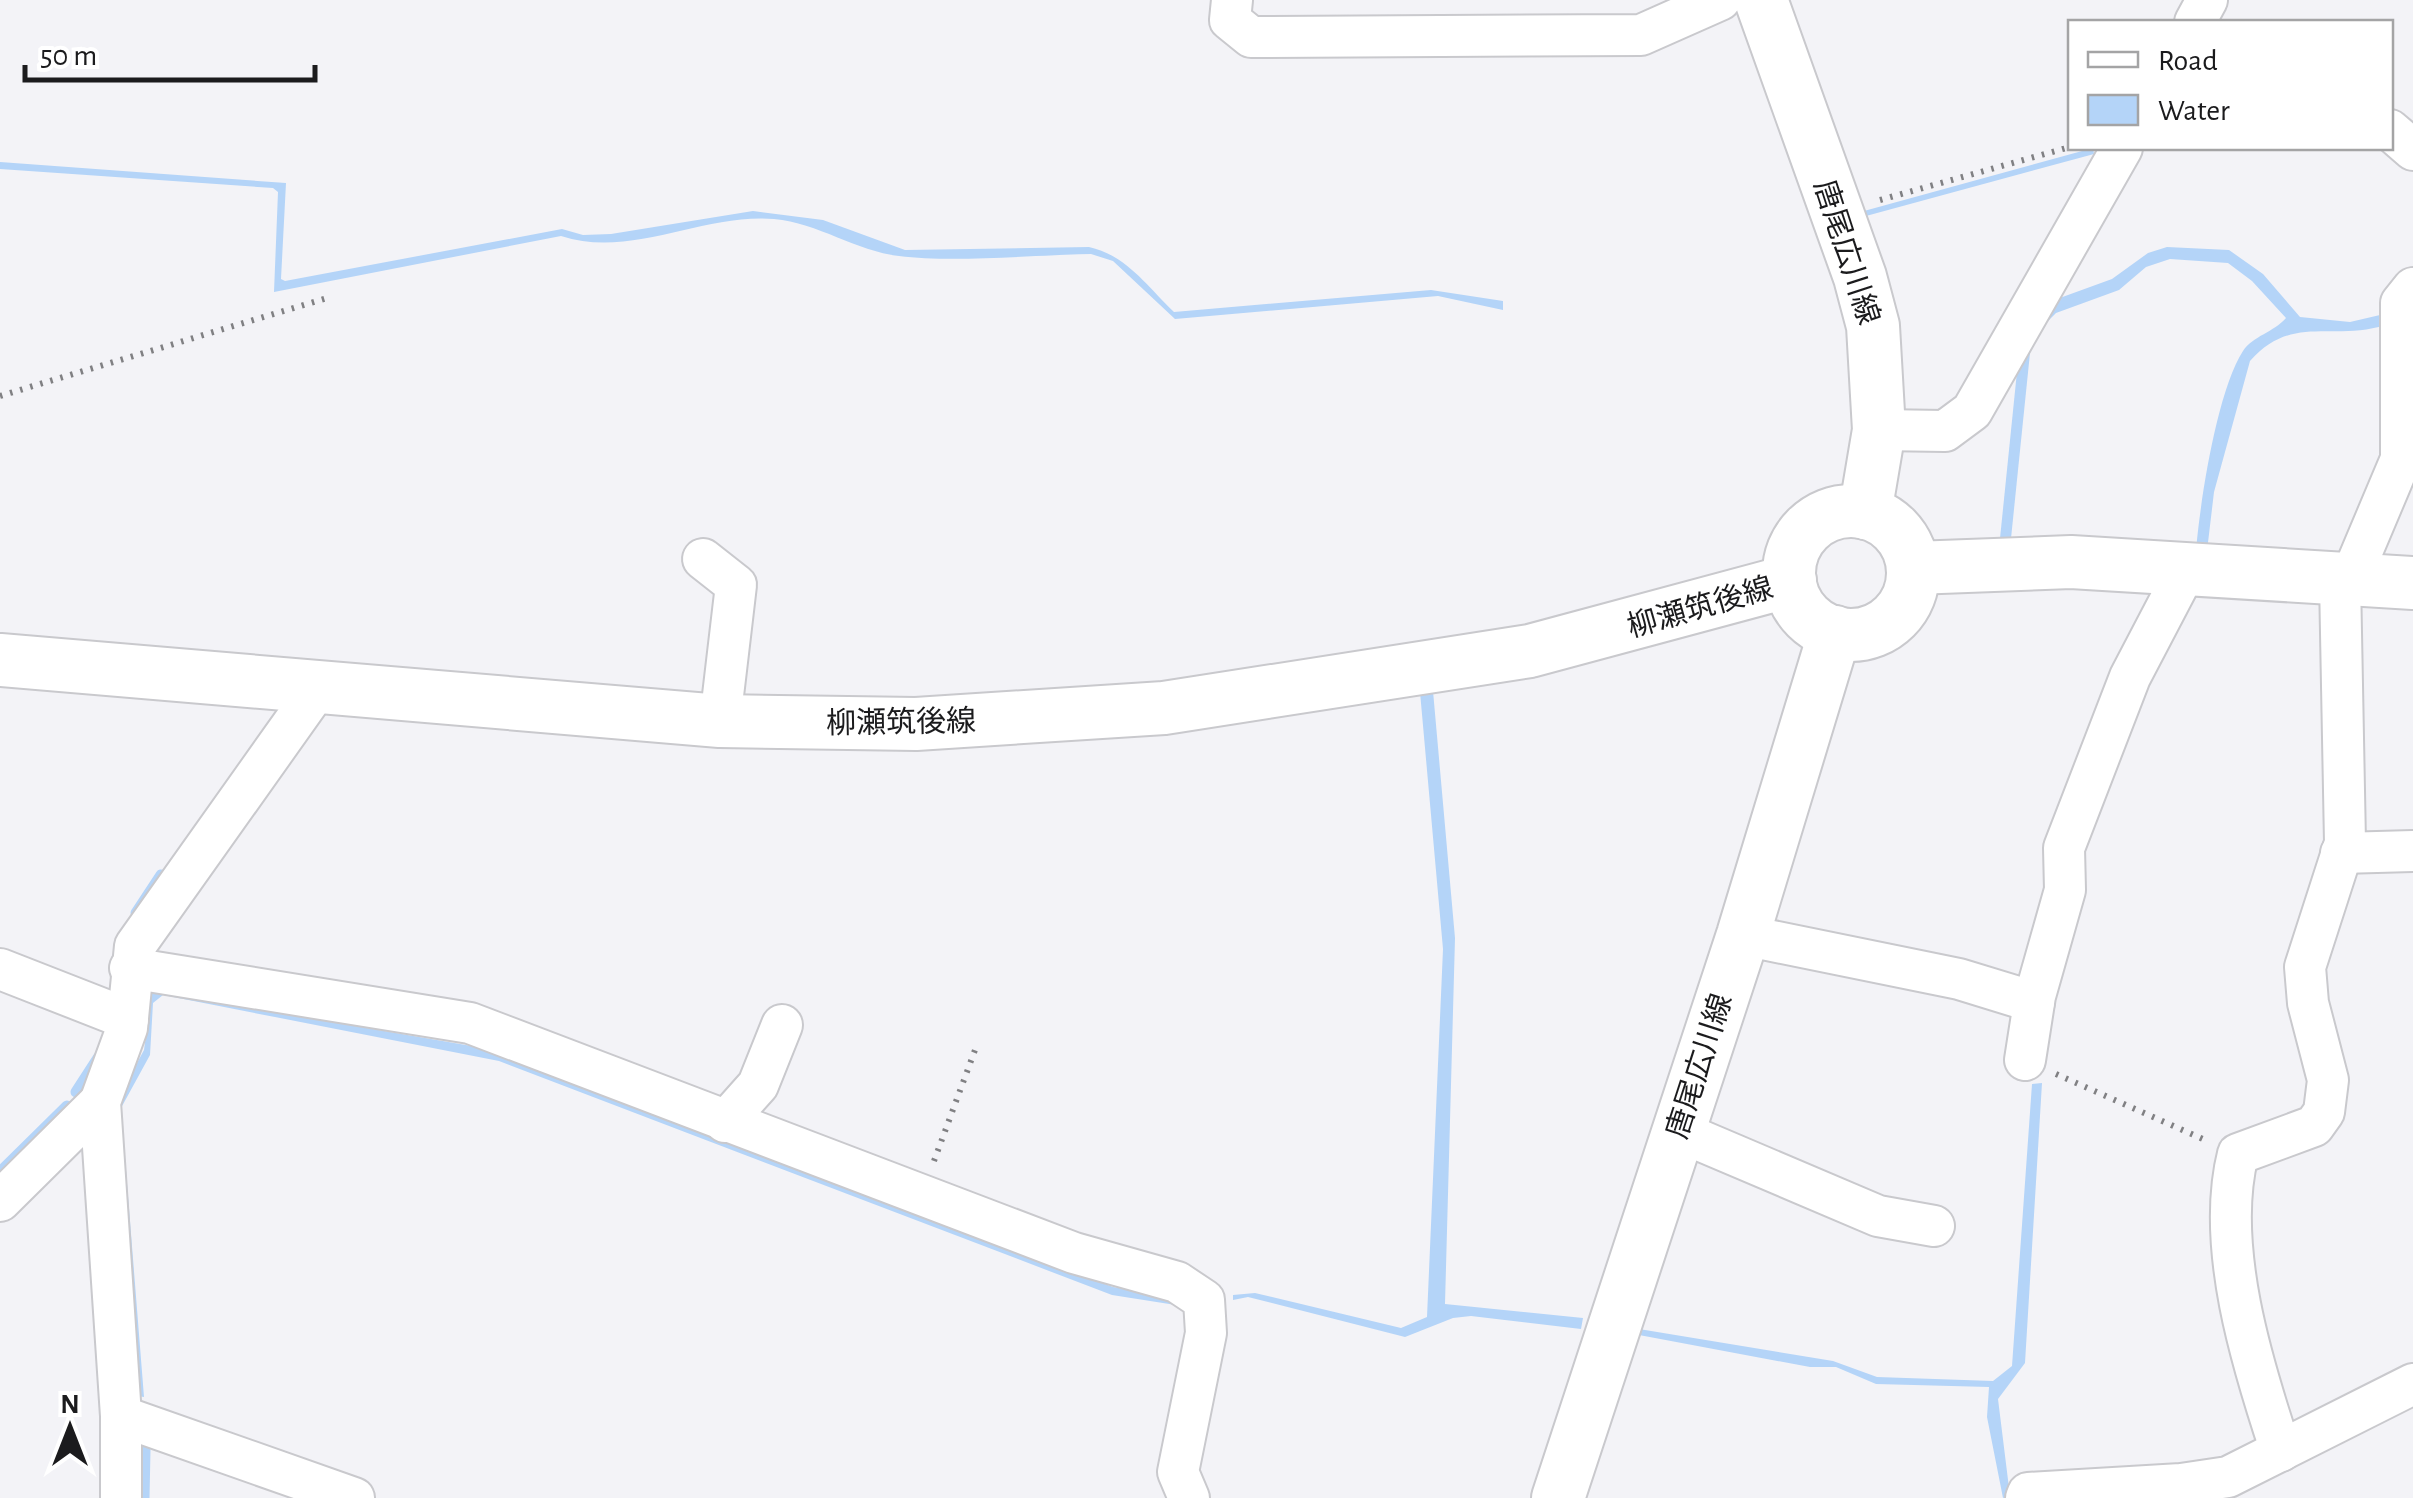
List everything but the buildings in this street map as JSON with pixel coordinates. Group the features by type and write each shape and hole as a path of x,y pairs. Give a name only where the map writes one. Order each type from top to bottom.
{"main road":[{"name":"唐尾広川線","path":"1761,0 1860,277 1873,326 1879,430 1865,513"},
{"path":"1865,513 1895,528 1908,546 1914,568 1911,593 1897,616 1876,630 1850,636 1804,614 1788,566 1797,541 1812,524 1832,514 1865,513"},
{"path":"1914,568 2071,562 2413,583"},
{"name":"柳瀬筑後線","path":"0,660 321,684 720,721 916,724 1164,708 1530,651 1790,581"},
{"name":"唐尾広川線","path":"1558,1498 1743,934 1835,632"}],"street":[{"path":"1232,0 1230,20 1251,36 1641,34 1720,0"},
{"path":"2393,133 2413,150"},
{"path":"1879,430 1945,430 1972,411 2121,150"},
{"path":"2281,1451 2256,1375 2234,1256 2229,1188 2238,1154 2314,1126 2324,1112 2328,1080 2308,1003 2305,967 2342,853 2345,580 2402,459 2401,303 2413,288"},
{"path":"703,558 736,585 720,721"},
{"path":"2025,1060 2034,1002 2065,890 2064,848 2130,678 2188,568"},
{"path":"121,1498 121,1416 100,1102 128,1020 135,946 321,684"},
{"path":"2342,853 2413,851"},
{"path":"1743,934 1959,979 2034,1002"},
{"path":"130,968 470,1023 1074,1254 1177,1282 1204,1300 1206,1332 1178,1472 1189,1498"},
{"path":"0,969 128,1020"},
{"path":"725,1122 758,1085 782,1025"},
{"path":"0,1201 100,1102"},
{"path":"1678,1131 1878,1216 1934,1226"},
{"path":"2026,1498 2028,1493 2181,1484 2228,1476 2413,1384"},
{"path":"121,1416 354,1498"}],"path":[{"path":"1835,212 2068,148"},
{"path":"0,396 327,298"},
{"path":"922,1197 974,1050"},
{"path":"2025,1060 2238,1154"}],"water":[{"path":"2093,150 2094,154 1866,216 1864,211"},
{"path":"0,162 286,183 281,279 285,281 562,229 583,235 611,234 753,211 823,220 905,250 1089,247 1125,264 1174,312 1431,290 1503,301 1503,310 1438,296 1175,319 1113,261 1091,254 968,259 899,256 774,219 721,222 614,242 587,242 561,236 274,292 278,192 273,188 0,169"},
{"path":"2167,247 2229,250 2263,274 2300,317 2350,322 2380,315 2385,325 2298,333 2266,346 2250,361 2214,492 2207,551 2196,551 2198,530 2225,392 2243,351 2286,318 2252,281 2228,263 2170,259 2146,267 2119,290 2056,313 2044,325 2037,320 2046,303 2112,279 2148,253"},
{"path":"2019,352 2030,353 2009,558 1998,558"},
{"path":"1433,691 1455,938 1445,1304 1583,1318 1581,1329 1471,1316 1453,1318 1405,1337 1248,1297 1233,1300 1233,1295 1255,1293 1401,1328 1427,1317 1443,949 1420,692"},
{"path":"152,991 489,1049 1113,1287 1182,1299 1182,1306 1112,1295 499,1061 163,995 153,1003 150,1055 121,1108 144,1397 138,1396 117,1100 144,1050"},
{"path":"2042,1083 2025,1363 1998,1399 2010,1496 2003,1498 1987,1417 1989,1387 1876,1384 1836,1367 1810,1367 1639,1335 1639,1329 1833,1361 1877,1377 1993,1381 2012,1366 2032,1084"}],"waterway":[{"path":"136,913 161,875"},
{"path":"76,1092 98,1058"},
{"path":"0,1172 67,1106"},
{"path":"144,1498 145,1450"}]}
